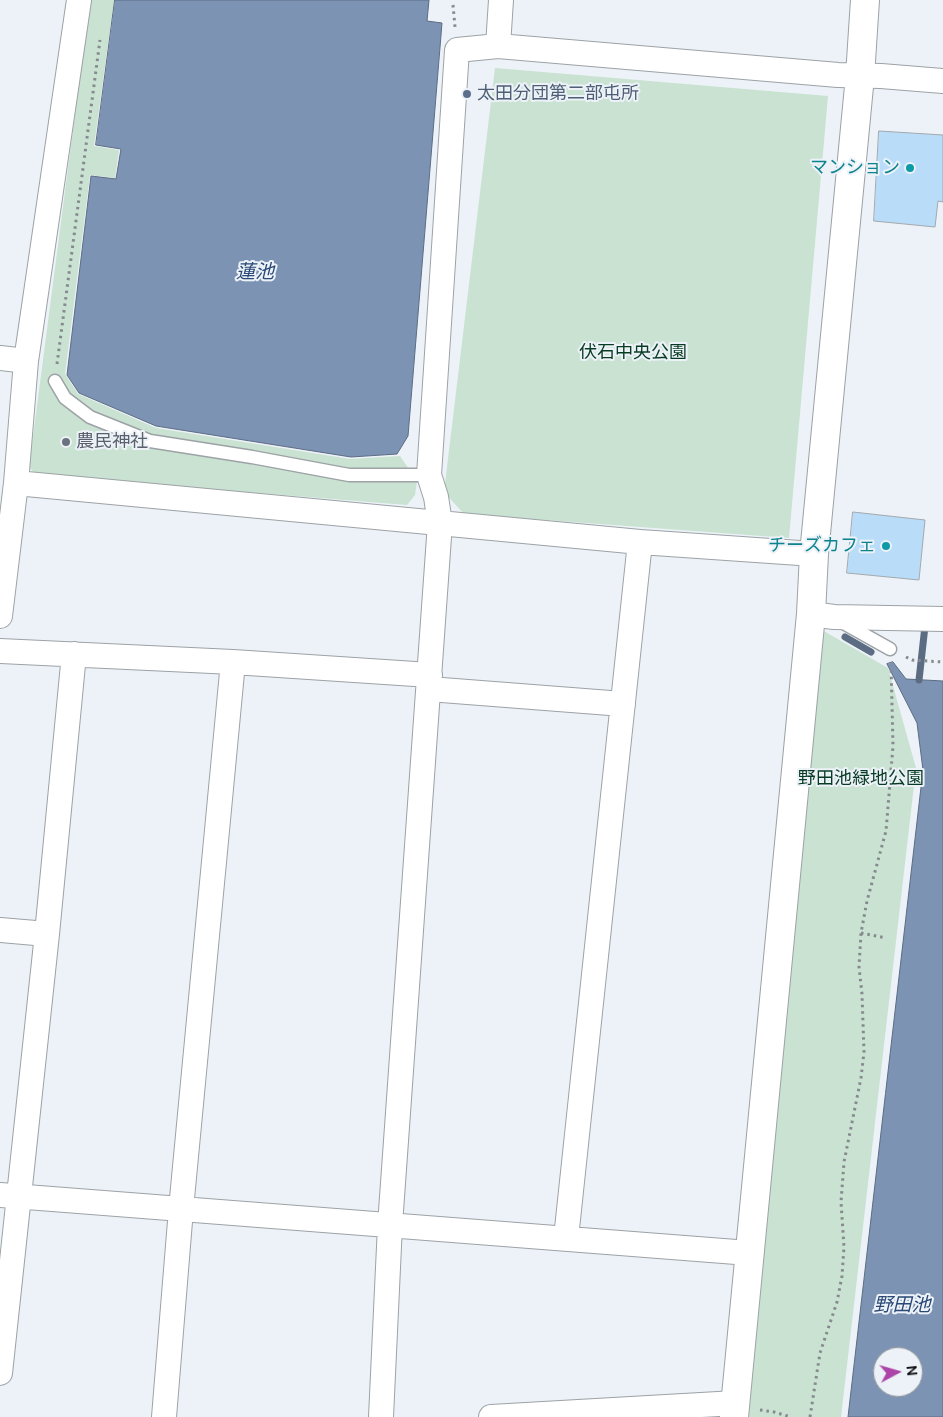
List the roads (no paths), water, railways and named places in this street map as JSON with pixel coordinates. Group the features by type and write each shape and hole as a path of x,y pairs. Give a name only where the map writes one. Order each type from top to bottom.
{"street":[{"path":"0,616 6,514 16,483 26,361 79,0"},
{"path":"498,46 501,0"},
{"path":"491,1417 743,1410 749,1253 822,616 814,554 860,76 865,0"},
{"path":"381,1417 390,1225 440,523 436,497 429,475 457,50 498,46 860,76 943,81"},
{"path":"0,358 26,361"},
{"path":"16,483 640,542 814,554"},
{"path":"566,1238 640,542"},
{"path":"822,616 943,619"},
{"path":"0,651 233,662 622,704"},
{"path":"0,1373 9,1196 48,934 74,654"},
{"path":"164,1417 181,1209 233,662"},
{"path":"0,930 48,934"},
{"path":"9,1196 749,1253"}],"lane":[{"path":"55,380 65,398 90,417 150,441 349,475 429,475"},
{"path":"822,616 890,649"}],"water":[{"name":"蓮池","path":"115,0 429,0 427,21 442,23 408,436 397,454 351,457 156,426 79,393 67,375 91,176 116,179 121,149 96,145"},
{"name":"野田池","path":"893,662 906,679 943,681 943,1417 848,1417 923,770 917,723 887,664"}],"waterway":[{"path":"919,680 925,626"},
{"path":"845,637 871,652"}],"place":[{"name":"太田分団第二部屯所","path":"467,94"},
{"name":"マンション","path":"910,168"},
{"name":"農民神社","path":"66,442"},
{"name":"チーズカフェ","path":"886,546"}],"park label":[{"name":"伏石中央公園","path":"633,353"},
{"name":"野田池緑地公園","path":"861,779"}]}
